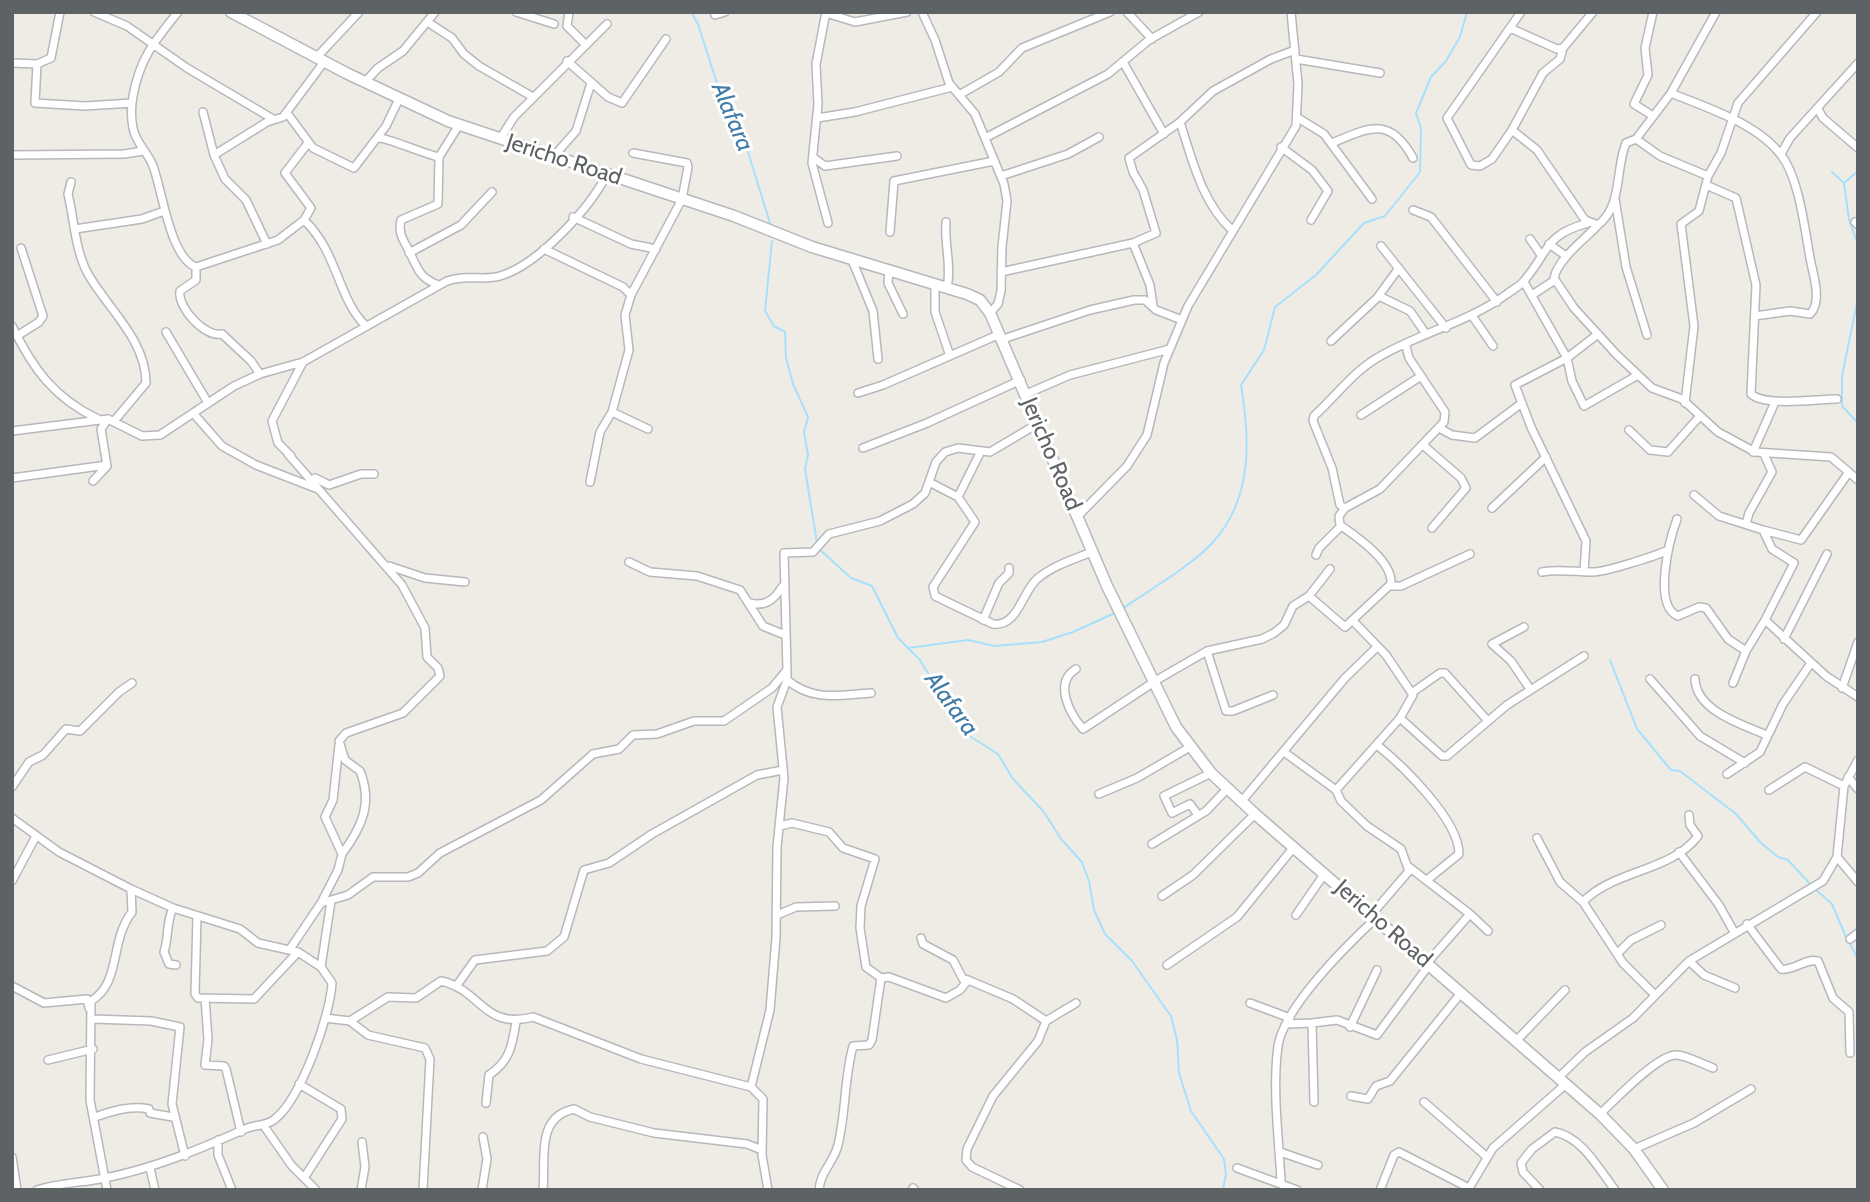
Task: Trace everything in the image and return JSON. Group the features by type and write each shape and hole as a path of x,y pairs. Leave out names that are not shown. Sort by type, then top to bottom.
{"street":[{"path":"12,63 37,64 48,61 54,55 61,12"},
{"path":"94,12 127,26 187,68 273,119"},
{"path":"177,12 142,60 132,103 133,130 143,152 153,165 164,211 190,265 196,267 267,244 304,220 311,208 285,173 308,143"},
{"name":"Jericho Road","path":"230,12 399,99 459,125 852,260 975,297 990,313 1002,337 1092,552 1189,747 1241,802 1600,1114 1634,1149 1663,1190"},
{"path":"214,155 287,113 320,60 359,12"},
{"path":"365,82 383,64 403,51 429,23 435,12"},
{"path":"516,12 554,24"},
{"path":"569,12 567,26 586,45"},
{"path":"714,12 715,15 725,12"},
{"path":"828,223 820,183 813,171 817,118 816,64 826,13 855,22 907,12"},
{"path":"959,95 999,72 1022,48 1110,12"},
{"path":"1127,12 1152,39"},
{"path":"985,138 1095,81 1152,39 1199,12"},
{"path":"1077,517 1127,466 1147,435 1170,349 1182,320 1232,230 1278,158 1281,148 1291,137 1298,118 1291,12"},
{"path":"1521,12 1447,121 1467,162 1475,166 1492,159 1512,130 1543,73 1560,59 1563,48 1593,12"},
{"path":"1653,12 1644,48 1648,75 1634,104 1653,116"},
{"path":"1532,295 1555,280 1559,263 1606,219 1615,198 1626,143 1636,139 1671,93 1716,12"},
{"path":"1685,402 1694,326 1681,225 1699,211 1707,176 1721,153 1730,117 1738,103 1817,12"},
{"path":"923,13 952,87 975,114 1001,176 1007,201 1000,298 990,313"},
{"path":"429,23 452,38 464,54 479,66 533,97"},
{"path":"500,139 506,126 567,61 607,24"},
{"path":"1510,28 1557,49 1563,48"},
{"path":"567,61 608,97 623,103 666,39"},
{"path":"1001,272 1133,243 1156,233 1143,190 1129,158 1180,122 1213,91 1272,59 1295,50"},
{"path":"1296,59 1380,73"},
{"path":"1123,62 1164,134"},
{"path":"1781,154 1790,138 1858,63"},
{"path":"37,64 35,103 85,106 132,103"},
{"path":"554,156 576,131 591,83"},
{"path":"817,118 855,112 952,87"},
{"path":"1671,93 1730,117 1781,154 1793,178 1816,285 1814,308 1810,314 1790,311 1755,316"},
{"path":"287,113 308,143 322,155 353,168 358,166 382,134 399,99"},
{"path":"1818,109 1823,118 1858,148"},
{"path":"203,112 214,155 225,179 246,200 267,244"},
{"path":"1298,118 1324,134 1372,199"},
{"path":"1180,122 1203,188 1219,219 1232,230"},
{"path":"439,285 424,278 415,269 402,240 399,225 401,220 438,204 439,157 459,125"},
{"path":"1332,143 1370,129 1389,130 1402,138 1413,158"},
{"path":"1512,130 1537,150 1588,223"},
{"path":"382,134 413,151 439,157"},
{"path":"1001,176 1068,154 1099,138"},
{"path":"1636,139 1660,156 1707,176"},
{"path":"1281,148 1312,170 1328,191 1311,220"},
{"path":"12,155 143,152"},
{"path":"590,482 600,432 612,412 628,350 625,315 631,295 682,200 687,163 633,152"},
{"path":"814,158 825,166 897,156"},
{"path":"890,232 894,181 994,161"},
{"path":"12,431 98,419 112,420 142,436 160,435 208,403 260,374 303,362 439,285 457,277 496,277 533,260 598,191 607,174"},
{"path":"71,182 68,194 88,275 115,308 145,364 146,383 101,429 107,465"},
{"path":"1706,185 1729,192 1739,203 1754,268 1755,316 1750,391 1754,398 1774,402 1837,399"},
{"path":"409,253 461,225 492,192"},
{"path":"1615,198 1626,267 1647,335"},
{"path":"1413,210 1431,217 1497,302"},
{"path":"75,229 142,219 164,211"},
{"path":"573,218 631,244 656,248"},
{"path":"304,220 331,255 353,312 366,326"},
{"path":"946,222 944,240 950,270 947,288"},
{"path":"1345,508 1340,505 1332,468 1313,419 1347,380 1375,359 1426,334 1473,317 1497,302 1524,282 1559,233 1588,223 1598,225"},
{"path":"1530,239 1541,255"},
{"path":"1133,243 1150,285 1153,306"},
{"path":"1549,244 1566,256"},
{"path":"1381,246 1446,328"},
{"path":"17,336 40,322 43,316 21,248"},
{"path":"544,249 623,287 631,295"},
{"path":"852,260 873,311 878,359"},
{"path":"196,267 196,280 180,292 182,304 202,330 222,334 251,361 260,374"},
{"path":"1331,341 1379,296 1399,268"},
{"path":"888,271 888,283 903,314"},
{"path":"1555,280 1574,308 1638,375 1659,392 1685,402 1724,437 1764,454 1831,457 1858,481"},
{"path":"1524,282 1567,358 1572,381 1584,406 1638,375"},
{"path":"935,285 935,312 950,356"},
{"path":"1379,296 1410,311 1426,334"},
{"path":"858,393 1002,337 1126,301 1145,300 1182,320"},
{"path":"1473,317 1493,346"},
{"path":"12,326 38,371 59,396 98,419"},
{"path":"166,332 208,403"},
{"path":"1584,572 1586,541 1522,403 1516,383 1567,358 1598,334"},
{"path":"1390,586 1391,576 1386,568 1366,545 1341,526 1339,516 1345,508 1380,489 1439,428 1445,412 1405,346"},
{"path":"1026,394 1070,375 1170,349"},
{"path":"303,362 272,421 276,439 363,542 388,566 416,610 426,632 427,657 438,668 440,676 403,713 346,733 339,741 333,800 325,817 342,854"},
{"path":"1361,415 1421,376"},
{"path":"863,448 927,423 1021,380"},
{"path":"1754,452 1774,402"},
{"path":"1439,428 1452,435 1478,437 1522,403"},
{"path":"612,412 648,429"},
{"path":"193,413 222,446 256,465 322,491"},
{"path":"1629,430 1650,450 1668,452 1699,417"},
{"path":"751,1087 770,1010 777,915 783,771 776,706 787,670 783,584 785,552 813,552 829,534 880,521 913,504 931,483 936,462 945,452 958,448 980,453 990,452 1039,423"},
{"path":"1423,446 1461,478 1466,488 1432,528"},
{"path":"958,497 980,453"},
{"path":"288,454 326,485 374,474"},
{"path":"1746,524 1749,513 1772,472 1764,454"},
{"path":"1492,508 1546,457"},
{"path":"12,478 107,465"},
{"path":"93,481 107,465"},
{"path":"1694,495 1719,516 1801,540 1849,472"},
{"path":"931,483 958,497 967,507 974,526 933,587 935,596 984,620 997,625 1006,622 1038,578 1092,552"},
{"path":"1677,519 1668,550 1665,596 1672,613 1678,616 1699,607 1706,608 1728,639 1746,651"},
{"path":"1316,555 1319,548 1341,526"},
{"path":"1733,683 1746,651 1794,564 1772,549 1763,530"},
{"path":"1542,572 1601,572 1624,563 1654,558 1668,550"},
{"path":"1309,596 1341,626 1348,627 1390,586 1401,586 1470,554"},
{"path":"1784,639 1826,554"},
{"path":"1654,558 1667,567"},
{"path":"629,562 650,572 697,576 740,590 763,626 785,635"},
{"path":"388,566 425,578 465,582"},
{"path":"984,620 999,583 1009,573 1009,568"},
{"path":"1076,669 1066,678 1064,688 1072,716 1083,729 1207,651 1262,639 1274,633 1284,625 1293,606 1309,596 1330,569"},
{"path":"749,603 760,606 768,602 783,584"},
{"path":"1765,620 1811,663 1858,697"},
{"path":"1354,622 1413,692"},
{"path":"1524,627 1492,644 1511,661 1530,689"},
{"path":"1842,688 1858,642"},
{"path":"1241,802 1345,678 1377,647"},
{"path":"1207,651 1223,708 1229,714 1273,695"},
{"path":"1400,718 1444,757 1530,689 1584,656"},
{"path":"1727,774 1760,752 1783,704 1811,663"},
{"path":"321,903 355,891 373,877 408,877 418,873 440,853 541,800 593,754 619,749 633,735 657,734 694,721 724,721 772,688 787,670"},
{"path":"1336,790 1400,718 1413,692 1440,673 1445,673 1488,721"},
{"path":"1650,679 1700,736 1745,763"},
{"path":"1695,679 1697,691 1715,710 1767,736"},
{"path":"786,680 816,696 841,697 871,693"},
{"path":"12,787 29,762 43,755 66,729 80,731 119,692 132,683"},
{"path":"197,916 195,996 254,999 294,951 321,903 342,854 356,835 367,801 360,771 345,760 339,741"},
{"path":"1377,745 1436,806 1458,841 1459,854 1427,880"},
{"path":"1100,794 1137,778 1189,747"},
{"path":"1284,752 1336,790 1341,801 1367,826 1401,849 1409,867 1488,930"},
{"path":"1380,1190 1394,1155 1399,1152 1468,1189 1487,1157 1508,1132 1633,1018 1689,961 1823,881 1837,858 1844,786 1858,760"},
{"path":"1769,790 1805,767 1844,786"},
{"path":"457,985 475,960 547,951 564,937 584,870 609,863 652,834 757,775 783,771"},
{"path":"1198,815 1190,804 1172,813 1164,796 1211,773"},
{"path":"1847,777 1858,789"},
{"path":"1152,844 1198,815 1227,789"},
{"path":"1162,896 1193,875 1255,814"},
{"path":"1583,902 1601,889 1679,852 1698,836 1690,825 1689,815"},
{"path":"12,818 59,852 131,889 173,908 240,929 258,943 294,951 321,967 332,983 325,1018 299,1084 277,1118 264,1126 218,1140 185,1156 150,1168 42,1189"},
{"path":"780,826 792,823 829,832 843,848 875,859 861,906 860,928 866,967 881,978 888,977 946,998 960,990 968,980"},
{"path":"12,881 36,836"},
{"path":"1536,838 1560,882 1583,902 1616,954 1656,995"},
{"path":"1167,965 1237,917 1294,847"},
{"path":"1679,852 1719,905 1734,932"},
{"path":"1837,858 1858,882"},
{"path":"1281,1182 1278,1057 1280,1037 1331,962 1374,916 1406,875 1409,867"},
{"path":"1296,915 1325,873"},
{"path":"107,1190 90,1100 93,1049 91,1001 104,993 110,981 122,924 132,912 131,889"},
{"path":"321,967 331,901"},
{"path":"777,915 796,907 835,906"},
{"path":"173,908 167,919 164,952 169,964 176,965"},
{"path":"1250,1003 1289,1021 1312,1023 1337,1020 1350,1027 1379,1034 1428,964 1470,914"},
{"path":"1747,924 1781,969 1818,961 1833,998 1849,1012 1850,1054"},
{"path":"1616,954 1631,940 1661,925"},
{"path":"1850,939 1858,933"},
{"path":"920,938 923,944 953,960 962,979 1013,999 1046,1021"},
{"path":"1689,961 1704,975 1735,988"},
{"path":"1350,1027 1377,970"},
{"path":"819,1190 820,1181 838,1146 853,1046 869,1045 872,1040 881,978"},
{"path":"350,1021 388,997 416,998 441,981 457,985 490,1014 516,1022 533,1017 641,1059 751,1087 763,1099 762,1150 768,1190"},
{"path":"12,986 44,1003 87,999 93,1019"},
{"path":"1517,1040 1566,990"},
{"path":"1351,1096 1368,1099 1377,1086 1390,1081 1461,993"},
{"path":"205,998 208,1039 205,1065 224,1066 226,1069 241,1132"},
{"path":"1020,1190 972,1167 965,1156 993,1096 1038,1041 1046,1021 1076,1003"},
{"path":"325,1018 350,1021 368,1035 425,1048 430,1059 423,1190"},
{"path":"93,1019 151,1021 180,1027 173,1117 185,1156"},
{"path":"486,1103 489,1075 504,1065 511,1050 516,1022"},
{"path":"1312,1023 1314,1102"},
{"path":"48,1060 93,1049"},
{"path":"1600,1114 1634,1081 1669,1056 1678,1055 1713,1068"},
{"path":"299,1084 341,1109 342,1119 304,1178"},
{"path":"1634,1149 1701,1120 1751,1089"},
{"path":"1424,1102 1487,1157"},
{"path":"95,1117 116,1109 125,1111 140,1107 149,1109 150,1113 173,1117"},
{"path":"543,1190 545,1131 558,1116 574,1109 590,1117 654,1133 734,1142 762,1150"},
{"path":"264,1126 316,1190"},
{"path":"1540,1190 1523,1172 1521,1163 1532,1149 1555,1132 1565,1134 1588,1154 1615,1190"},
{"path":"482,1190 487,1158 483,1137"},
{"path":"218,1140 218,1155 232,1190"},
{"path":"361,1190 365,1167 362,1142"},
{"path":"1280,1152 1318,1165"},
{"path":"12,1157 17,1190"},
{"path":"150,1168 155,1190"},
{"path":"1237,1168 1297,1190"}],"waterway":[{"name":"Alafara","path":"691,12 698,24 721,96 742,133 770,223"},
{"path":"1122,609 1194,560 1226,525 1236,506 1245,467 1246,426 1241,385 1264,350 1275,307 1316,275 1364,223 1385,216 1420,172 1421,128 1416,113 1431,77 1446,61 1460,37 1467,12"},
{"path":"1845,182 1858,171"},
{"path":"1832,172 1844,183 1849,220 1858,244"},
{"name":"Alafara","path":"772,241 765,311 774,326 785,332 786,358 793,384 808,417 804,432 808,455 805,469 817,543"},
{"path":"1858,298 1842,376 1842,406 1858,423"},
{"name":"Alafara","path":"818,548 851,578 872,586 898,638 919,659 968,735 998,754 1013,779 1044,812 1061,839 1082,862 1089,881 1094,910 1105,934 1132,961 1171,1016 1177,1040 1179,1073 1191,1111 1224,1159 1226,1174 1223,1190"},
{"path":"908,648 968,640 994,646 1042,642 1073,632 1115,613"},
{"path":"1610,660 1637,729 1671,770 1680,771 1736,814 1761,843 1778,857 1788,860 1812,886"},
{"path":"1816,890 1832,904 1846,937"},
{"path":"1849,942 1858,959"}]}
